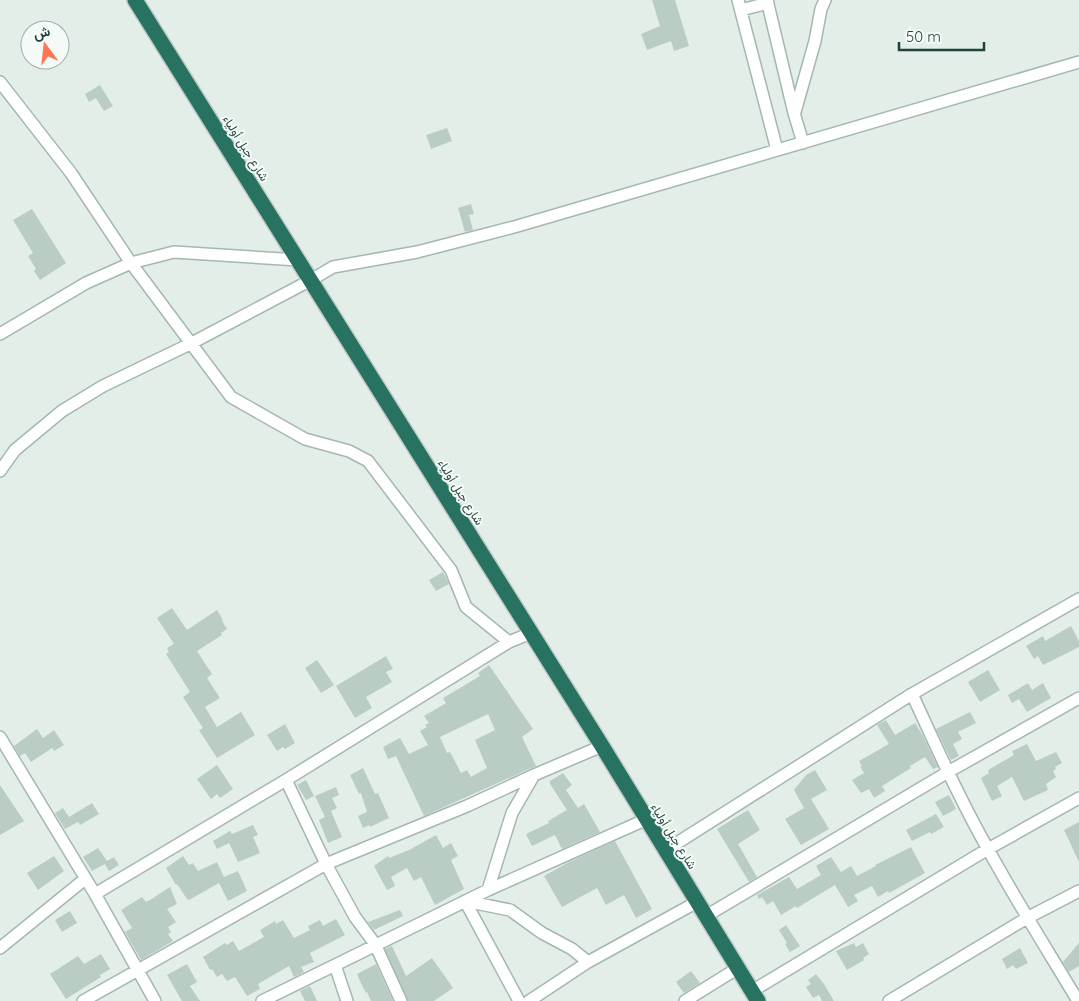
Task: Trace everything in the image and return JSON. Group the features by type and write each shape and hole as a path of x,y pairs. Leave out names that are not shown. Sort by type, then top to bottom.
{"highway":[{"name":"شارع جبل أولياء","path":"135,0 602,746 755,996"}],"street":[{"path":"794,113 825,0"},
{"path":"777,150 740,5 767,2 803,142"},
{"path":"0,471 15,450 62,410 103,386 190,344 332,267 417,252 479,236 1079,62"},
{"path":"0,82 71,173 131,262 231,397 305,439 349,451 368,461 451,570 466,607 509,642"},
{"path":"0,334 86,283 131,262 174,252 298,260"},
{"path":"666,850 912,694 1079,600"},
{"path":"95,894 286,780 509,642 531,633"},
{"path":"912,694 948,772 988,849 1075,998"},
{"path":"706,916 948,772 1079,698"},
{"path":"0,737 95,894 155,1001"},
{"path":"83,1001 326,864 467,806 534,774 602,746"},
{"path":"488,890 512,813 534,774"},
{"path":"286,780 326,864 355,917 374,944 401,1001"},
{"path":"755,996 988,849 1079,798"},
{"path":"262,1001 374,944 646,819"},
{"path":"0,948 85,880"},
{"path":"890,1001 1027,918 1079,891"},
{"path":"465,901 510,910 542,933 572,949 588,962"},
{"path":"465,901 519,1001"},
{"path":"529,1001 588,962 697,902"},
{"path":"335,964 347,1001"},
{"path":"685,1001 738,968"}],"building":[{"path":"652,0 675,0 689,46 674,51 671,41 647,50 641,34 660,26"},
{"path":"100,85 113,106 104,111 96,98 89,102 85,94"},
{"path":"447,128 452,141 431,149 426,135"},
{"path":"471,204 474,214 469,215 473,230 465,232 458,208"},
{"path":"32,209 66,263 40,280 28,256 33,253 13,220"},
{"path":"443,572 449,584 436,591 429,580"},
{"path":"172,608 187,630 217,610 227,629 221,633 222,635 197,651 212,674 207,678 220,698 205,707 217,727 241,712 255,735 217,758 199,730 203,728 183,697 190,692 166,654 169,652 167,648 174,644 157,618"},
{"path":"1071,626 1079,641 1079,647 1043,665 1038,656 1034,659 1026,646 1043,636 1045,641"},
{"path":"386,656 393,669 386,672 392,682 366,697 372,708 355,718 336,686"},
{"path":"317,660 334,685 321,693 305,668"},
{"path":"489,665 533,729 522,737 536,766 424,816 396,756 388,759 383,747 400,738 409,754 428,745 420,731 427,727 425,725 429,723 424,716 446,703 443,698 480,676 478,673","holes":["488,714 495,730 475,740 487,768 471,777 467,770 461,773 450,752 447,753 440,737"]},
{"path":"988,670 1000,690 980,702 968,682"},
{"path":"1028,683 1032,690 1043,683 1051,698 1027,712 1019,699 1012,703 1008,695"},
{"path":"970,712 976,723 958,732 962,739 953,744 959,756 951,760 936,729"},
{"path":"886,720 895,735 915,723 938,767 933,769 925,757 882,786 885,791 874,798 869,789 861,793 852,780 864,773 859,761 889,744 877,725"},
{"path":"285,724 295,743 277,751 267,735"},
{"path":"37,729 43,738 54,730 64,745 54,751 52,748 31,762 25,753 20,756 14,746"},
{"path":"1027,744 1036,761 1056,752 1062,763 1055,767 1056,769 1053,771 1056,777 1046,784 1048,790 1024,801 1012,777 997,786 1002,796 992,801 981,778 989,773 988,770 1014,755 1012,751"},
{"path":"217,765 233,789 220,798 217,794 211,799 197,779"},
{"path":"363,768 375,794 378,793 389,818 370,827 369,825 363,828 358,816 367,812 361,793 359,794 350,775"},
{"path":"815,770 827,790 811,799 829,829 801,845 785,819 804,808 794,790 806,775"},
{"path":"563,773 572,785 566,790 578,808 584,804 600,832 562,849 555,835 532,846 526,834 549,823 548,821 567,810 550,784 550,781"},
{"path":"306,780 314,796 306,800 297,785"},
{"path":"0,785 24,821 0,835"},
{"path":"336,787 339,795 332,798 337,808 331,811 342,837 328,843 319,820 325,817 315,796"},
{"path":"949,795 956,809 943,816 935,802"},
{"path":"92,803 99,814 80,825 78,822 65,829 55,813 63,808 69,817"},
{"path":"748,810 760,830 738,844 757,877 749,882 717,829"},
{"path":"936,814 944,827 912,841 906,830"},
{"path":"1079,822 1079,862 1064,830"},
{"path":"253,825 258,835 253,837 260,853 238,862 229,843 217,849 213,841 230,831 232,834"},
{"path":"436,835 443,848 451,843 458,856 451,860 464,889 435,905 421,877 414,881 407,868 391,877 395,886 387,890 374,866 388,856 389,858 409,850"},
{"path":"615,841 652,909 636,918 624,895 606,905 597,888 562,907 544,876 569,862"},
{"path":"911,847 925,873 878,897 872,886 854,895 858,901 848,907 835,885 797,908 796,906 781,915 773,901 767,905 762,897 759,899 757,895 789,877 797,889 821,875 816,866 831,857 841,872 851,866 857,876"},
{"path":"98,848 107,861 114,857 119,865 109,871 105,864 92,871 83,857"},
{"path":"54,856 64,871 38,890 27,873"},
{"path":"183,856 189,865 193,863 198,871 217,862 224,877 238,871 247,891 228,901 219,883 189,900 187,899 166,868"},
{"path":"170,887 177,904 167,909 176,922 168,927 171,932 168,934 173,941 141,960 125,932 132,928 121,910 142,897 146,902"},
{"path":"400,910 403,916 374,930 368,922"},
{"path":"70,911 77,923 62,932 55,920"},
{"path":"336,919 345,935 310,953 314,962 301,967 304,972 294,977 289,966 258,984 260,989 247,996 235,977 227,981 222,974 217,977 212,969 210,970 203,957 225,943 227,945 233,941 239,951 264,937 260,930 275,921 276,924 283,920 294,938 310,930 308,926 320,920 323,926"},
{"path":"786,925 800,946 790,952 779,930"},
{"path":"854,943 856,947 863,943 869,954 863,958 864,960 847,970 836,951"},
{"path":"1079,943 1079,966 1069,972 1063,962"},
{"path":"392,946 406,976 432,958 453,988 434,1001 408,1001 385,949"},
{"path":"1020,948 1028,963 1016,969 1013,965 1007,969 1002,959"},
{"path":"101,954 110,969 100,975 101,977 66,999 50,974 78,956 84,964"},
{"path":"187,964 197,982 190,986 200,1001 182,1001 167,975"},
{"path":"376,964 393,1001 371,1001 360,981 357,974"},
{"path":"691,971 700,983 684,993 676,982"},
{"path":"816,974 834,1001 822,1001 819,995 813,998 806,987 811,984 808,980"},
{"path":"310,986 317,1001 305,1001 300,991"}]}
